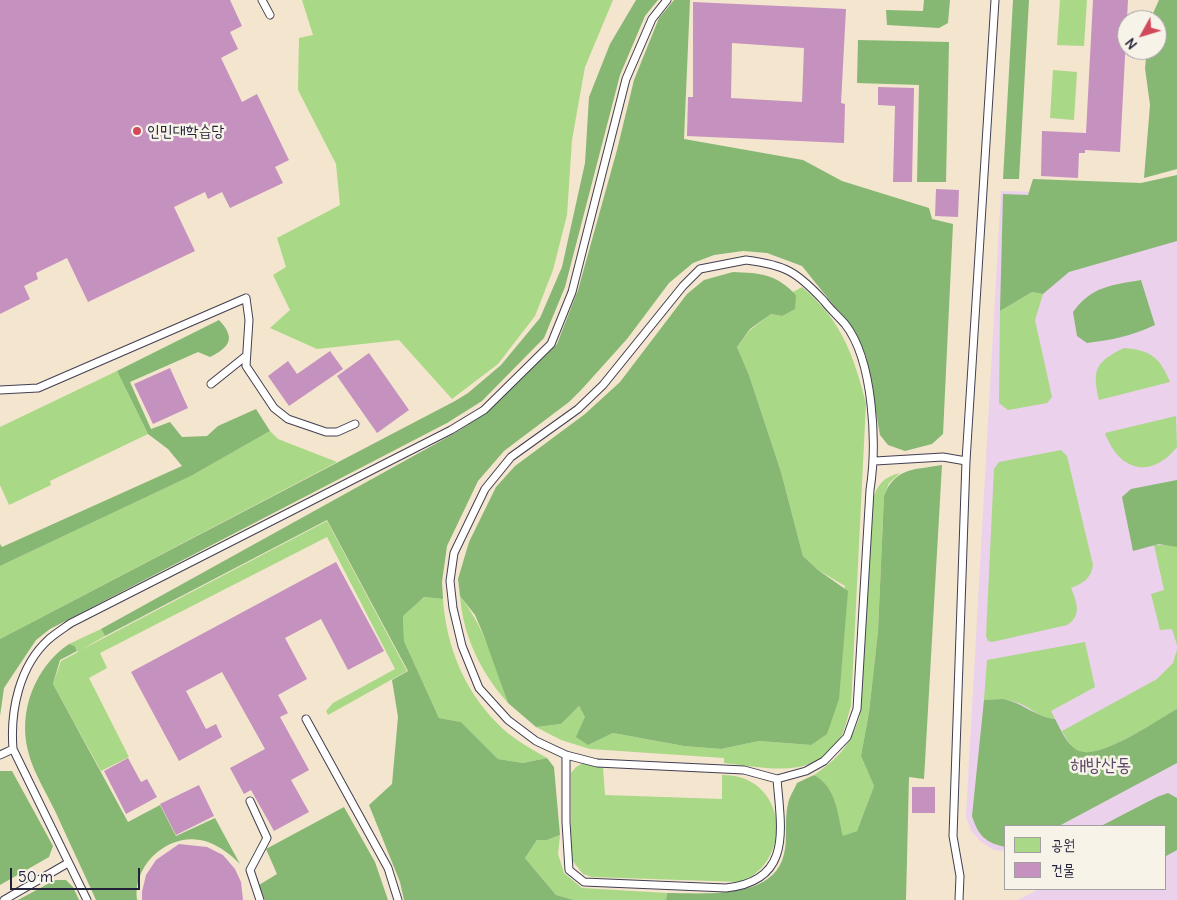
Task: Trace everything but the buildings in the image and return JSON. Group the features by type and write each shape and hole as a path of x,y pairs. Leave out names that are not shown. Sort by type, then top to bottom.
{"lane":[{"path":"262,0 270,15"},
{"path":"87,900 13,750 11,726 15,703 26,672 49,639 71,623 459,425 484,410 550,344 572,292 626,79 652,19 667,0"},
{"path":"959,900 960,876 953,836 966,461 995,0"},
{"path":"746,260 772,263 802,278 846,325 862,357 871,405 875,461 870,490 856,709 847,737 824,761 806,771 777,779 744,770 597,763 566,755 536,741 508,720 478,688 462,646 453,608 450,582 454,553 485,489 511,457 584,403 603,385 683,286 700,269 746,260"},
{"path":"0,390 38,388 246,298 249,320 246,366 274,408 288,419 326,432 337,432 355,424"},
{"path":"211,384 246,356"},
{"path":"875,461 943,457 966,461"},
{"path":"306,719 388,868 398,900"},
{"path":"0,755 13,750"},
{"path":"566,755 566,822 569,870 584,882 726,888 742,887 757,880 772,865 779,854 781,830 777,779"},
{"path":"250,801 267,838 250,870 260,900"},
{"path":"4,900 68,863"}],"shaded area":[{"path":"1177,185 1177,900 1018,900 1037,890 1167,890 1167,825 1004,825 1004,851 994,850 981,842 971,831 966,816 1001,191 1110,194"}],"green space":[{"path":"302,0 613,0 585,67 572,140 567,215 553,270 535,316 498,364 452,399 399,340 317,349 270,328 290,310 273,275 286,267 277,238 340,205 336,164 298,90 299,38 313,35"},
{"path":"636,0 658,0 645,16 620,75 565,287 544,338 482,401 447,423 50,629 36,640 4,688 0,716 0,639 455,401 468,393 501,365 540,318 562,267 585,163 589,97 610,44"},
{"path":"674,0 690,0 684,139 803,160 842,181 929,208 932,219 953,224 943,434 932,444 905,451 888,445 880,435 866,356 856,333 802,266 767,253 743,251 714,255 693,263 669,283 627,339 582,389 569,402 504,451 478,481 447,546 442,582 443,599 424,597 403,616 404,641 439,718 461,722 498,759 523,763 547,758 554,767 560,835 547,840 537,840 525,858 556,895 574,900 404,900 400,882 369,805 392,784 398,717 392,680 408,671 327,520 105,636 101,629 455,433 485,414 557,344 578,290 617,150 634,80 659,18"},
{"path":"924,0 950,0 948,23 939,28 887,25 886,10 923,11"},
{"path":"1013,0 1029,0 1019,179 1003,179"},
{"path":"1060,0 1087,0 1084,46 1057,45"},
{"path":"1159,0 1177,0 1177,169 1144,178 1150,105 1145,68 1146,60 1167,60 1167,10 1154,10"},
{"path":"858,40 949,42 946,182 917,182 919,85 857,83"},
{"path":"1053,70 1077,72 1074,120 1050,118"},
{"path":"1177,175 1177,241 1069,272 1043,294 1032,292 1000,311 1003,194 1028,195 1033,179 1141,183"},
{"path":"733,272 768,276 782,283 796,295 795,309 782,316 771,314 750,329 737,347 749,375 781,472 803,556 818,570 848,591 839,699 827,734 811,745 759,741 721,749 684,746 613,733 588,745 576,737 585,717 579,706 561,724 536,727 508,703 475,615 460,596 458,579 469,542 496,487 515,466 585,414 620,382 687,294 704,280"},
{"path":"1141,280 1155,325 1130,335 1096,342 1087,343 1077,336 1073,312 1080,303 1103,288"},
{"path":"802,287 827,313 844,339 851,354 866,403 851,706 842,735 832,750 819,759 805,765 790,768 774,768 724,763 724,758 590,749 561,740 536,727 561,724 579,706 585,717 588,745 613,733 684,746 721,749 759,741 811,745 845,586 818,570 803,556 781,472 749,375 737,347 750,330 771,314 782,316 796,295 793,292"},
{"path":"1032,292 1043,294 1035,320 1052,397 1047,403 1008,410 999,403 1000,311"},
{"path":"219,320 228,332 229,337 226,346 222,350 210,357 198,352 130,382 151,429 170,422 182,437 207,436 218,426 256,409 270,431 191,476 0,566 0,544 2,547 182,466 168,449 148,434 117,371"},
{"path":"1124,348 1141,351 1153,356 1162,366 1170,382 1099,400 1096,381 1098,368 1107,358"},
{"path":"117,371 148,434 50,481 51,485 9,505 0,485 0,427"},
{"path":"1176,416 1177,447 1157,464 1146,467 1136,467 1118,456 1105,433"},
{"path":"270,431 278,439 337,462 0,639 0,566 191,476"},
{"path":"1061,450 1067,456 1093,565 1086,580 1071,588 1077,608 1075,617 1067,625 992,642 988,641 986,636 994,469 999,462"},
{"path":"942,465 924,779 909,777 906,900 666,900 667,893 736,891 753,887 767,880 778,869 784,854 786,816 790,796 797,783 814,775 827,786 832,794 843,836 857,831 874,786 861,756 869,712 878,631 884,496 894,480 900,475 915,469"},
{"path":"900,473 889,483 884,496 878,631 869,712 861,756 874,786 857,831 843,837 832,794 821,780 814,775 843,750 860,716 873,500 876,490 882,482 890,476"},
{"path":"1177,480 1177,547 1159,544 1133,551 1122,497 1131,489"},
{"path":"327,521 407,671 328,715 326,711 333,703 395,669 327,537 100,653 107,668 89,678 129,757 101,771 53,684 61,661 78,652 75,646 69,644 101,629 105,636 79,651"},
{"path":"1154,545 1173,545 1177,547 1177,645 1172,629 1160,630 1151,594 1164,590"},
{"path":"460,596 483,633 508,703 482,667 469,640"},
{"path":"424,597 443,599 448,633 459,666 466,681 485,710 508,733 547,758 523,763 498,759 461,722 439,718 404,641 403,615"},
{"path":"1085,642 1095,687 1051,711 1055,719 1042,716 1016,702 984,700 987,660"},
{"path":"69,644 75,646 77,651 60,660 53,684 128,822 160,805 176,836 215,818 240,864 225,851 208,842 194,839 181,840 157,852 148,862 137,886 137,900 96,900 33,767 25,736 28,706 38,677 57,654"},
{"path":"1177,650 1177,709 1112,746 1098,751 1085,752 1076,750 1072,746 1062,731 1157,679 1173,663"},
{"path":"1002,699 1016,703 1048,718 1055,719 1073,748 1087,752 1113,745 1177,709 1177,763 1061,825 1004,825 1004,846 999,845 983,837 972,816 984,700"},
{"path":"583,763 603,768 605,795 722,799 722,775 743,778 759,788 770,802 776,819 776,837 771,855 759,870 742,882 592,877 583,874 571,859 571,773"},
{"path":"0,771 12,771 53,846 49,857 0,885"},
{"path":"1168,793 1177,798 1177,850 1167,855 1167,825 1103,825"},
{"path":"344,807 375,862 388,900 265,900 259,885 277,874 266,849"},
{"path":"560,835 558,854 564,873 582,888 667,893 666,900 574,900 556,895 525,858 537,840 547,840"},
{"path":"55,880 66,880 73,887 79,900 18,900"}],"place":[{"name":"인민대학습당","path":"137,131"}],"district":[{"name":"해방산동","path":"1101,766"}]}
